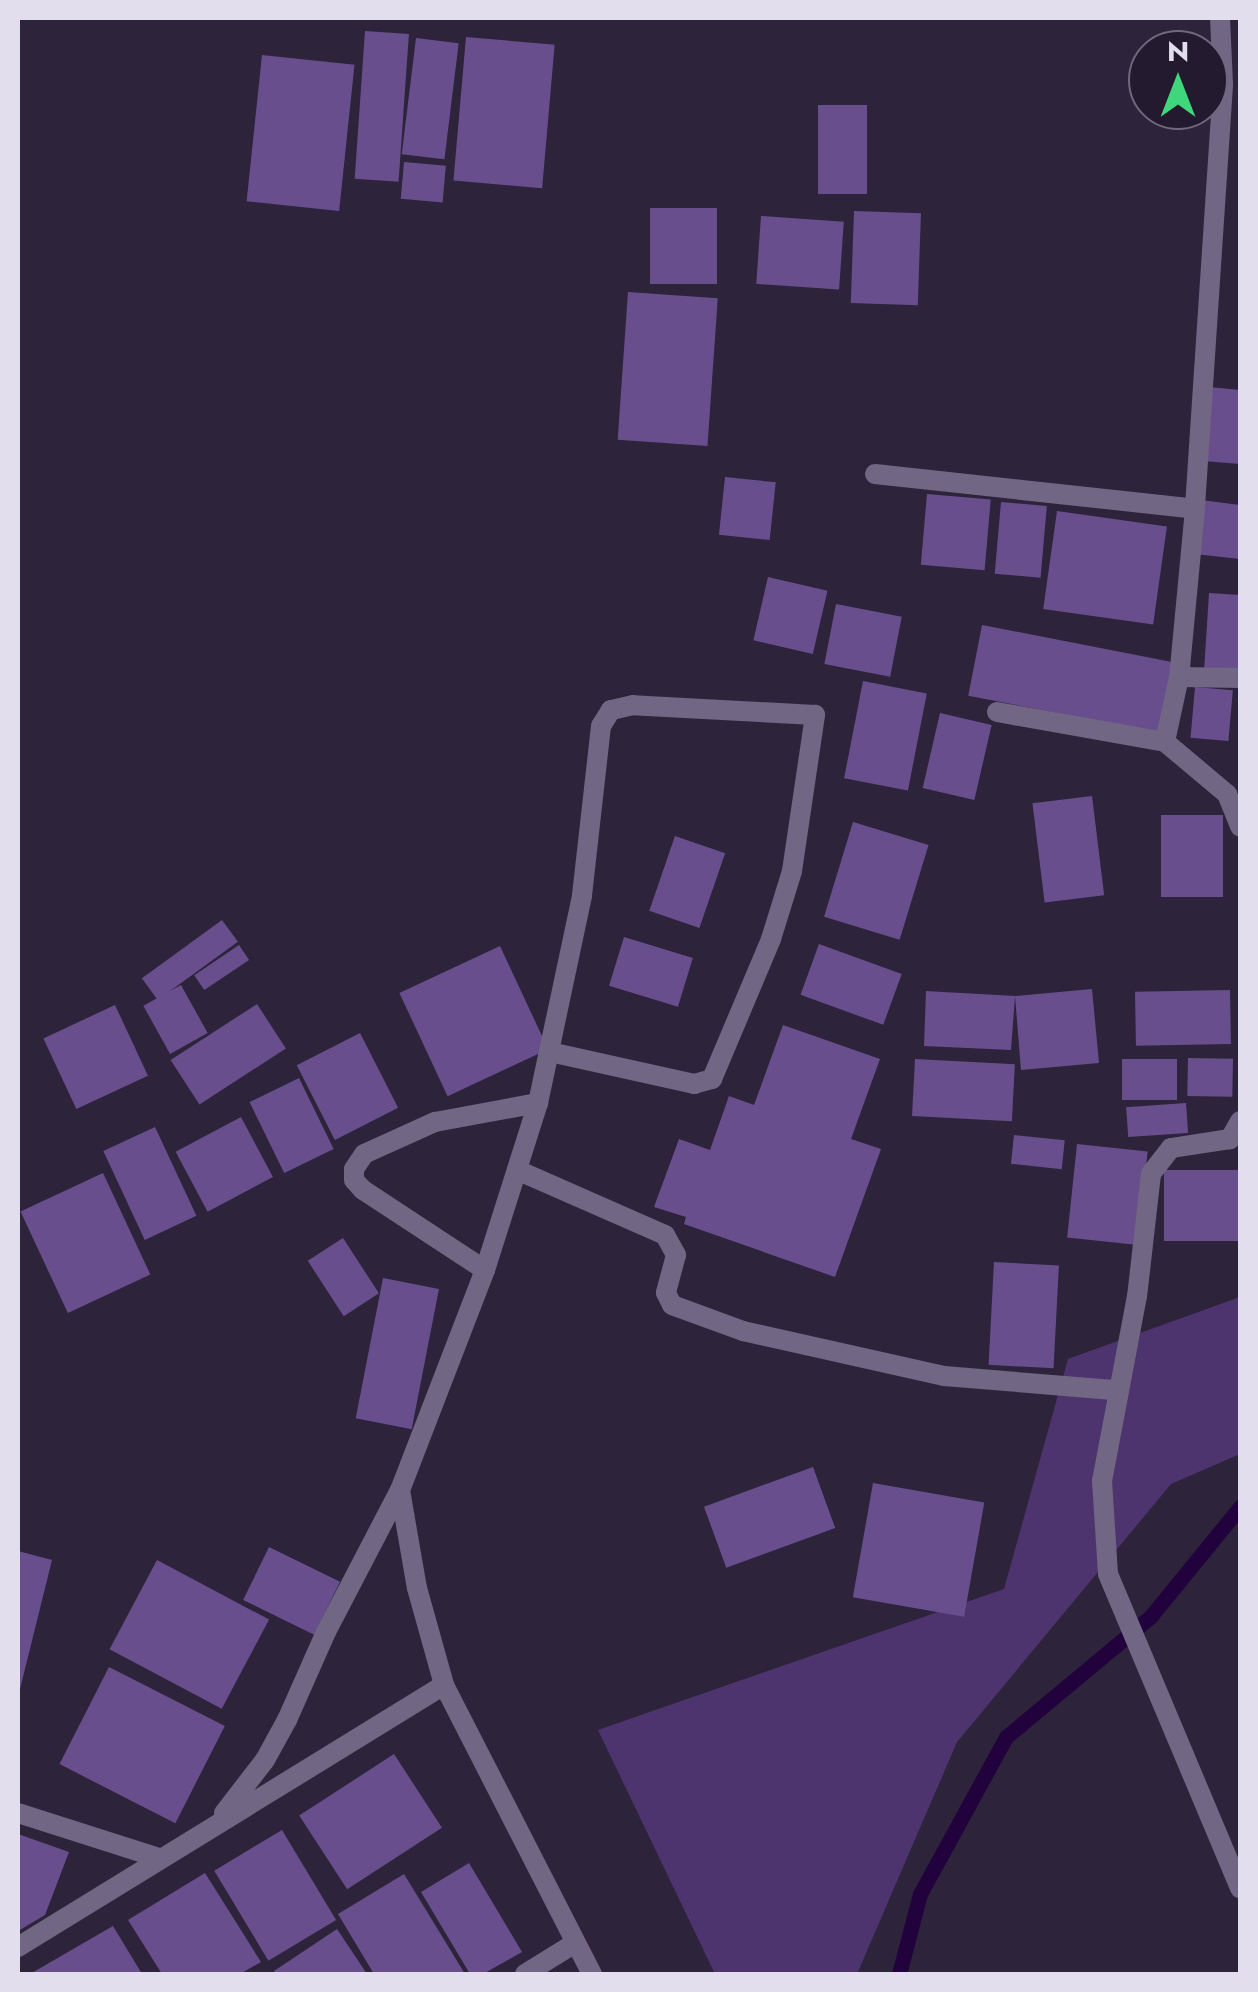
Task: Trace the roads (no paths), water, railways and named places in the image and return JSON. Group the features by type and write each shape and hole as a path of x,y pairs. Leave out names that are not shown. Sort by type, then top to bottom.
{"street":[{"path":"1165,742 1180,677 1232,85 1220,18"},
{"path":"875,474 1195,509"},
{"path":"1180,677 1240,678"},
{"path":"217,1823 265,1760 400,1490 486,1270 550,1052 582,896 602,726 611,710 632,705 815,714 792,871 770,939 712,1079 694,1084 550,1052"},
{"path":"997,712 1165,742 1228,794 1240,828"},
{"path":"486,1270 364,1190 354,1180 354,1169 364,1154 435,1122 538,1103"},
{"path":"1240,1121 1230,1139 1171,1148 1151,1174 1138,1296 1116,1390 1102,1481 1102,1534 1108,1574 1240,1888"},
{"path":"517,1170 666,1235 676,1255 666,1293 672,1305 743,1331 944,1376 1116,1390"},
{"path":"400,1490 417,1588 444,1685 592,1974"},
{"path":"18,1947 444,1685"},
{"path":"18,1813 159,1858"},
{"path":"525,1974 574,1943"}],"waterway":[{"path":"899,1974 920,1894 1006,1737 1151,1616 1240,1507"}]}
